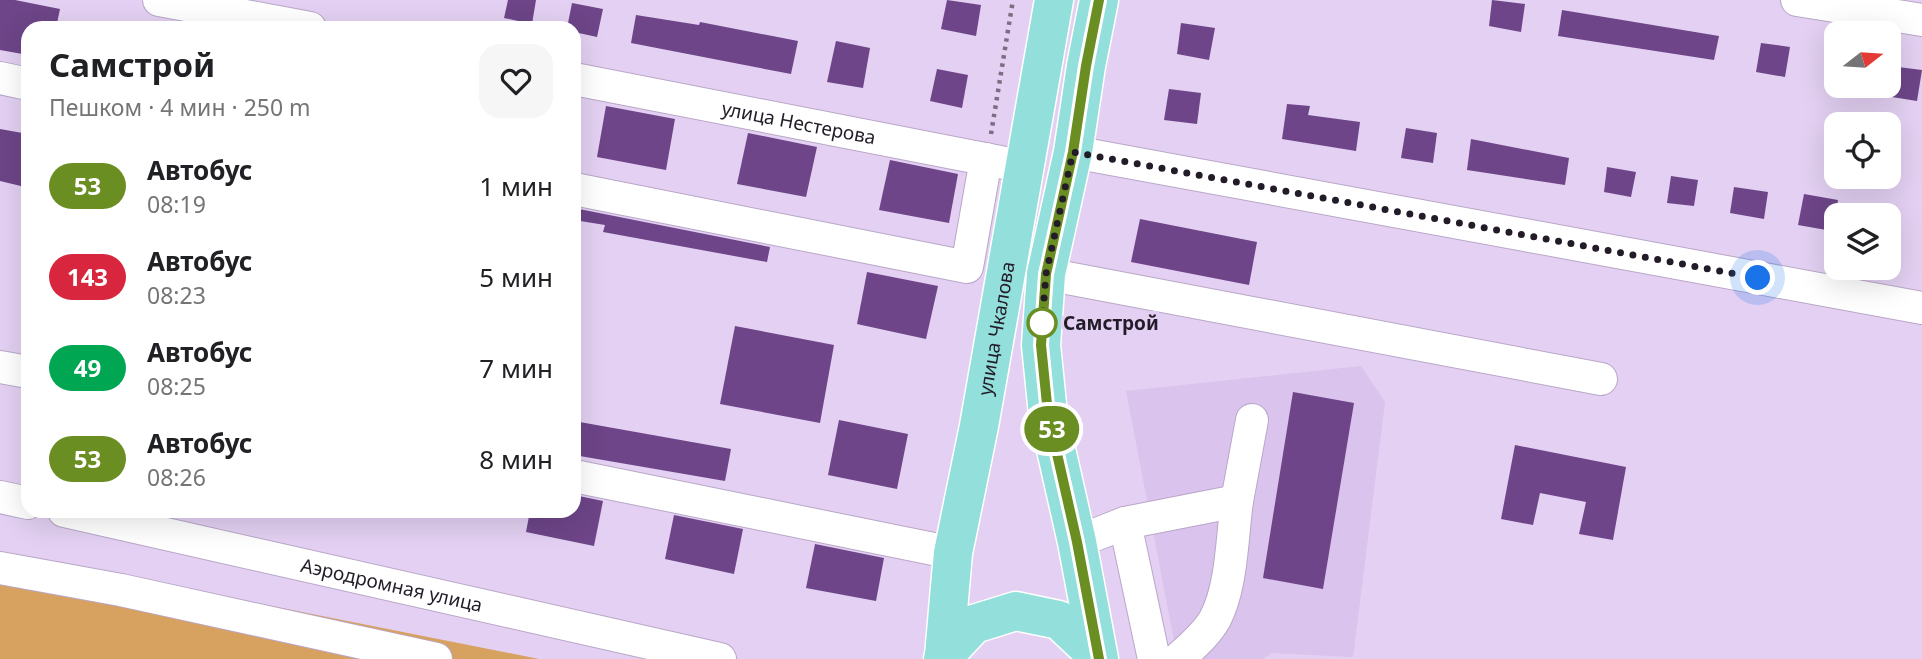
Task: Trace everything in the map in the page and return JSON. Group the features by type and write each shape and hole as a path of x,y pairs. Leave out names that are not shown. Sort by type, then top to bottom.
{"main road":[{"name":"улица Чкалова","path":"944,657 953,553 979,426 1054,0"},
{"name":"улица Чкалова","path":"1096,659 1077,542 1048,414 1041,345 1046,274 1073,152 1099,0"},
{"path":"944,657 974,624 1016,611 1059,620 1091,650 1096,659"}],"street":[{"path":"159,0 272,21"},
{"path":"1797,0 1922,20"},
{"path":"0,79 21,83"},
{"name":"улица Нестерова","path":"581,85 1024,166"},
{"path":"1073,152 1922,308"},
{"path":"967,267 986,159"},
{"path":"581,190 1006,274"},
{"path":"1046,274 1601,379"},
{"path":"0,367 21,371"},
{"path":"1178,659 1202,636 1223,601 1237,500 1252,420"},
{"path":"581,477 953,553"},
{"path":"0,497 21,502"},
{"path":"1077,542 1125,523 1237,500"},
{"name":"Аэродромная улица","path":"95,518 720,659"},
{"path":"1125,523 1154,659"},
{"path":"0,568 121,590 436,659"}],"path":[{"path":"986,159 1013,0"}],"shaded area":[{"path":"1361,366 1385,402 1353,657 1271,653 1263,659 1196,659 1176,651 1126,391"},
{"path":"0,552 539,659 0,659"}],"building":[{"path":"0,0 15,0 60,9 57,21 21,21 21,54 0,50"},
{"path":"508,0 536,0 532,21 504,18"},
{"path":"947,0 981,5 976,36 941,29"},
{"path":"1492,0 1525,4 1521,32 1489,26"},
{"path":"572,3 603,9 597,37 581,34 581,21 568,21"},
{"path":"1562,10 1719,36 1714,60 1558,36"},
{"path":"636,15 699,25 700,22 798,41 791,74 631,43"},
{"path":"1181,23 1215,28 1209,60 1177,54"},
{"path":"836,41 870,48 863,88 827,82"},
{"path":"1761,43 1790,47 1785,77 1756,72"},
{"path":"1901,67 1922,70 1917,101 1898,98 1901,98"},
{"path":"937,69 968,75 962,108 930,101"},
{"path":"1169,89 1201,93 1197,124 1164,120"},
{"path":"1287,104 1310,106 1308,115 1360,122 1356,151 1282,139"},
{"path":"606,106 675,119 666,170 597,157"},
{"path":"1406,128 1437,133 1433,163 1401,158"},
{"path":"0,129 21,133 21,186 0,181"},
{"path":"748,133 817,147 806,197 737,184"},
{"path":"1471,139 1569,158 1565,185 1467,170"},
{"path":"890,160 958,174 949,223 879,210"},
{"path":"1607,167 1636,172 1631,197 1604,192"},
{"path":"1671,176 1698,180 1694,206 1667,203"},
{"path":"1734,187 1768,192 1764,219 1730,213"},
{"path":"1804,194 1838,200 1837,203 1824,203 1824,230 1798,225"},
{"path":"581,209 770,247 767,262 603,232 605,225 581,221"},
{"path":"1140,219 1257,242 1249,285 1131,262"},
{"path":"867,272 938,286 926,339 857,324"},
{"path":"735,326 834,345 820,423 720,404"},
{"path":"1293,392 1354,403 1323,589 1263,578"},
{"path":"839,420 908,434 897,489 828,475"},
{"path":"581,422 731,449 725,481 581,456"},
{"path":"1515,445 1626,467 1613,540 1579,534 1586,502 1540,493 1533,525 1501,519"},
{"path":"581,496 603,501 594,546 526,532 529,518 581,518"},
{"path":"674,515 743,529 734,574 665,559"},
{"path":"815,544 884,558 876,601 806,588"}],"bus line":[{"name":"53","path":"1099,0 1075,126 1073,152 1046,274 1041,345 1048,414 1077,542 1099,659"}],"place":[{"name":"Самстрой","path":"1042,323"}],"route":[{"path":"1042,323 1046,274 1073,152 1758,278"}]}
